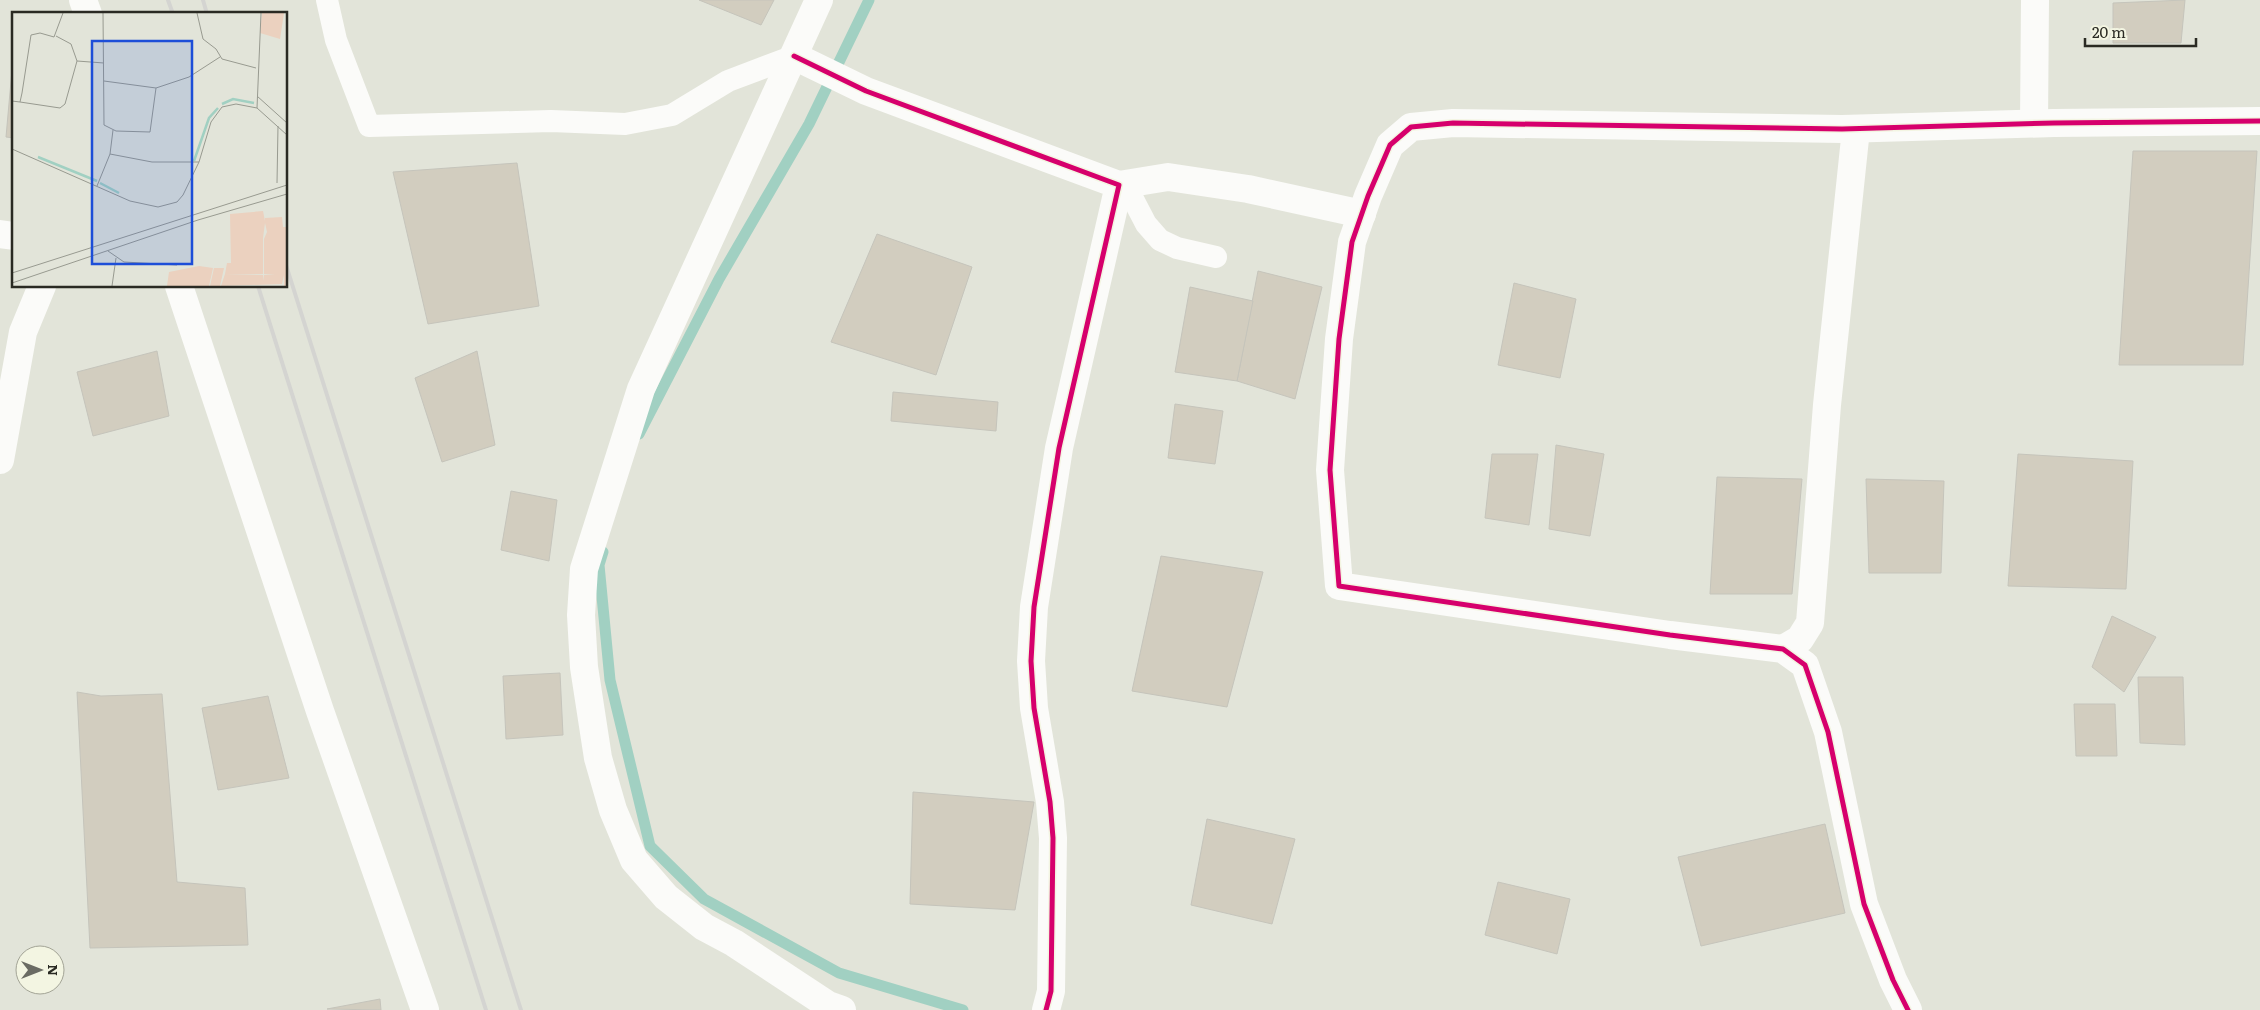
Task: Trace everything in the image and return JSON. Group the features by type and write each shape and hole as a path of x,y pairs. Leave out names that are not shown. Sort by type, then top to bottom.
{"street":[{"path":"83,0 87,12"},
{"path":"819,0 805,61 641,389 584,568 581,615 583,650 598,758 613,810 634,860 666,897 704,927 734,943 828,1005 842,1010"},
{"path":"2034,123 2035,0"},
{"path":"805,61 866,91 1118,185 1168,177 1248,189 1362,214"},
{"path":"1908,1010 1893,980 1864,904 1828,732 1808,674 1805,666 1783,649 1670,635 1340,586 1330,470 1341,330 1352,242 1362,214 1390,145 1412,127 1453,123 1856,129 2034,123 2260,121"},
{"path":"1783,649 1800,639 1810,622 1827,405 1856,129"},
{"path":"1049,1000 1053,838 1050,802 1034,708 1031,661 1034,607 1060,448 1118,185"},
{"path":"0,460 23,332 41,288"},
{"path":"180,288 320,711 426,1010"}],"lane":[{"path":"327,0 336,40 368,126 551,121 625,124 672,114 728,81 805,61"},
{"path":"1118,185 1133,199 1146,224 1160,240 1177,248 1216,257"}],"building":[{"path":"699,0 774,0 761,25"},
{"path":"2185,0 2181,43 2113,43 2113,3"},
{"path":"12,70 12,138 6,137"},
{"path":"2133,151 2257,151 2243,365 2119,365"},
{"path":"517,163 539,306 428,324 393,172"},
{"path":"877,234 972,267 936,375 831,342"},
{"path":"1258,271 1322,287 1295,399 1237,381"},
{"path":"1514,283 1576,299 1560,378 1498,365"},
{"path":"1190,287 1253,301 1237,381 1175,372"},
{"path":"157,351 169,416 93,436 77,372"},
{"path":"477,351 495,445 442,462 415,378"},
{"path":"893,392 998,402 996,431 891,421"},
{"path":"1175,404 1223,411 1215,464 1168,458"},
{"path":"1556,445 1604,454 1590,536 1549,529"},
{"path":"1492,454 1538,454 1529,525 1485,518"},
{"path":"2018,454 2133,461 2126,589 2008,586"},
{"path":"1717,477 1802,479 1792,594 1710,594"},
{"path":"1866,479 1944,481 1941,573 1869,573"},
{"path":"511,491 557,500 549,561 501,550"},
{"path":"1161,556 1263,572 1227,707 1132,691"},
{"path":"2112,616 2156,637 2124,692 2092,667"},
{"path":"560,673 563,735 506,739 503,676"},
{"path":"2138,677 2183,677 2185,745 2140,743"},
{"path":"77,692 101,696 162,694 177,882 245,888 248,945 90,948"},
{"path":"268,696 289,778 218,790 202,708"},
{"path":"2074,704 2115,704 2117,756 2076,756"},
{"path":"913,792 1034,802 1015,910 910,904"},
{"path":"1207,819 1295,839 1272,924 1191,905"},
{"path":"1825,824 1845,913 1701,946 1678,857"},
{"path":"1498,882 1570,899 1557,954 1485,935"},
{"path":"380,999 381,1010 327,1009"}],"waterway":[{"path":"639,434 719,279 809,124 869,0"},
{"path":"603,552 599,565 610,680 650,846 704,899 839,973 963,1010"}],"railway":[{"path":"168,0 172,12"},
{"path":"203,0 206,12"},
{"path":"288,271 521,1010"},
{"path":"259,288 486,1010"}],"cycle path":[{"path":"794,56 866,91 1119,185 1059,448 1034,607 1031,661 1034,708 1050,802 1053,838 1051,991 1046,1010"},
{"path":"1908,1010 1893,980 1864,904 1828,732 1805,665 1783,649 1670,635 1339,586 1330,470 1339,339 1352,242 1368,196 1390,145 1411,127 1453,123 1842,129 2054,123 2260,121"}]}
